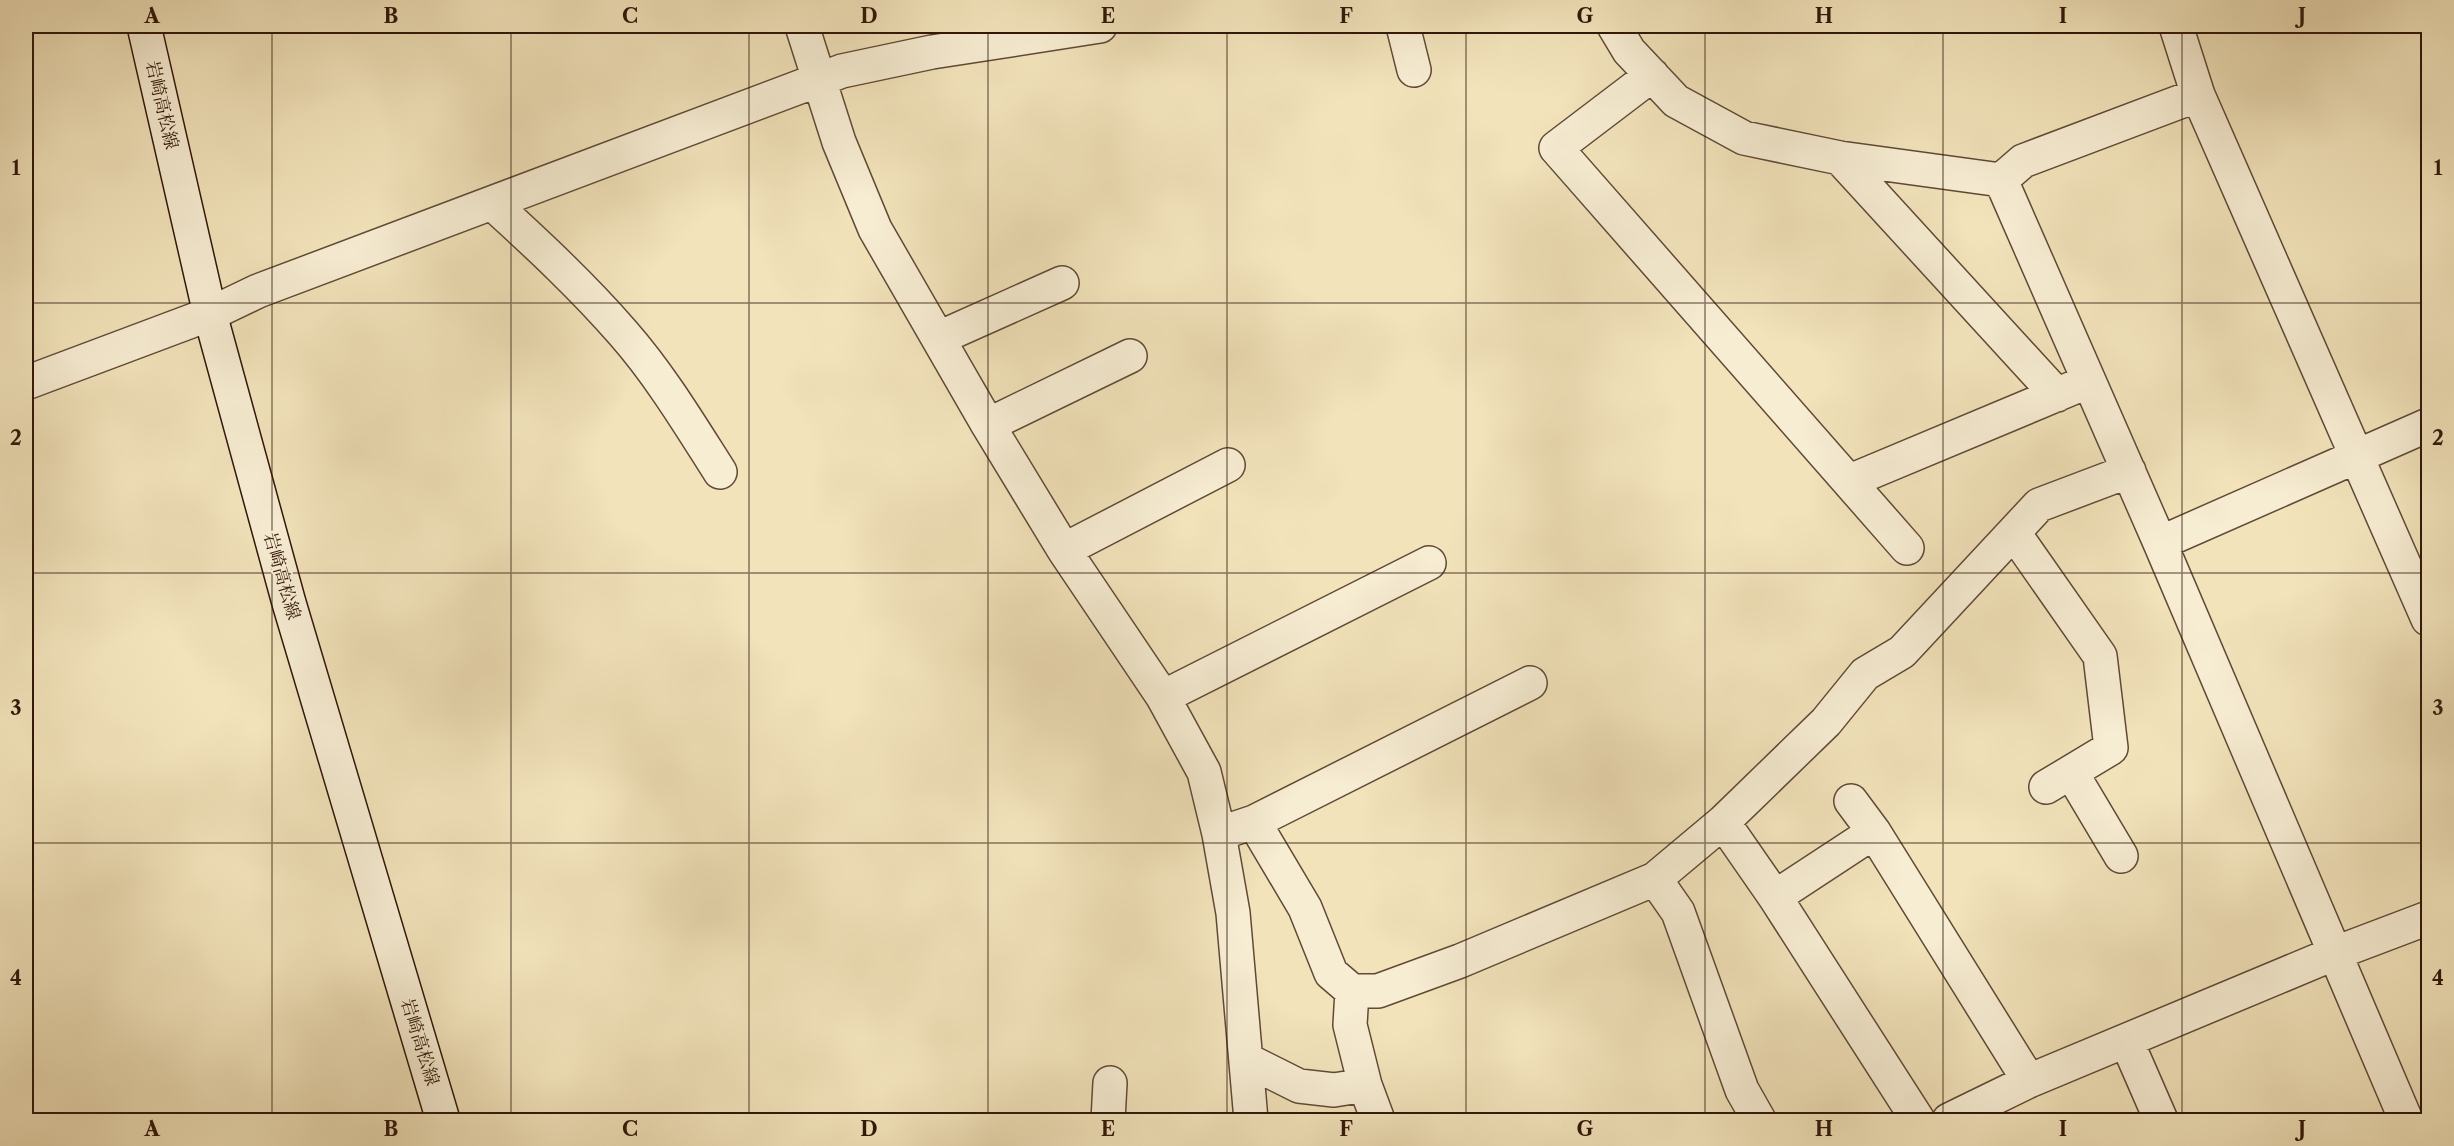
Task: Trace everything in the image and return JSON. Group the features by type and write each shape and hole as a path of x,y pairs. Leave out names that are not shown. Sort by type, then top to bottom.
{"street":[{"name":"岩崎高松線","path":"144,26 210,314 289,603 443,1120"},
{"path":"802,26 839,142 875,229 988,425 1064,550 1163,697 1204,772 1220,834 1233,913 1251,1120"},
{"path":"26,382 210,314 258,291 842,71 932,52 1100,26"},
{"path":"1403,26 1414,70"},
{"path":"1614,26 1629,51 1676,101 1744,138 1840,158 2001,180 2023,161 2198,95"},
{"path":"2176,26 2198,95 2360,458 2428,620"},
{"path":"1652,75 1556,148 1907,548"},
{"path":"1840,158 2057,395"},
{"path":"2001,180 2129,471 2333,954 2406,1120"},
{"path":"493,204 535,242 624,334 678,408 720,472"},
{"path":"939,339 1062,283"},
{"path":"988,425 1130,356"},
{"path":"1850,481 2089,381"},
{"path":"2160,543 2360,458 2428,425"},
{"path":"1064,550 1228,465"},
{"path":"1254,822 1305,908 1331,973 1352,992 1378,991 1460,961 1655,879 1723,822 1826,722 1865,674 1902,652 2039,505 2129,471"},
{"path":"2014,533 2100,656 2111,747 2059,779 2121,856"},
{"path":"1163,697 1429,563"},
{"path":"1220,834 1254,822 1530,683"},
{"path":"1851,801 1874,832 2029,1082"},
{"path":"1723,822 1775,897 1918,1120"},
{"path":"1775,897 1874,832"},
{"path":"1655,879 1678,912 1742,1090 1759,1120"},
{"path":"1948,1120 2029,1082 2333,954 2428,918"},
{"path":"1352,992 1350,1025 1365,1085 1378,1120"},
{"path":"2127,1042 2161,1120"},
{"path":"1247,1060 1299,1086 1334,1090 1365,1085"},
{"path":"1108,1120 1110,1083"}]}
